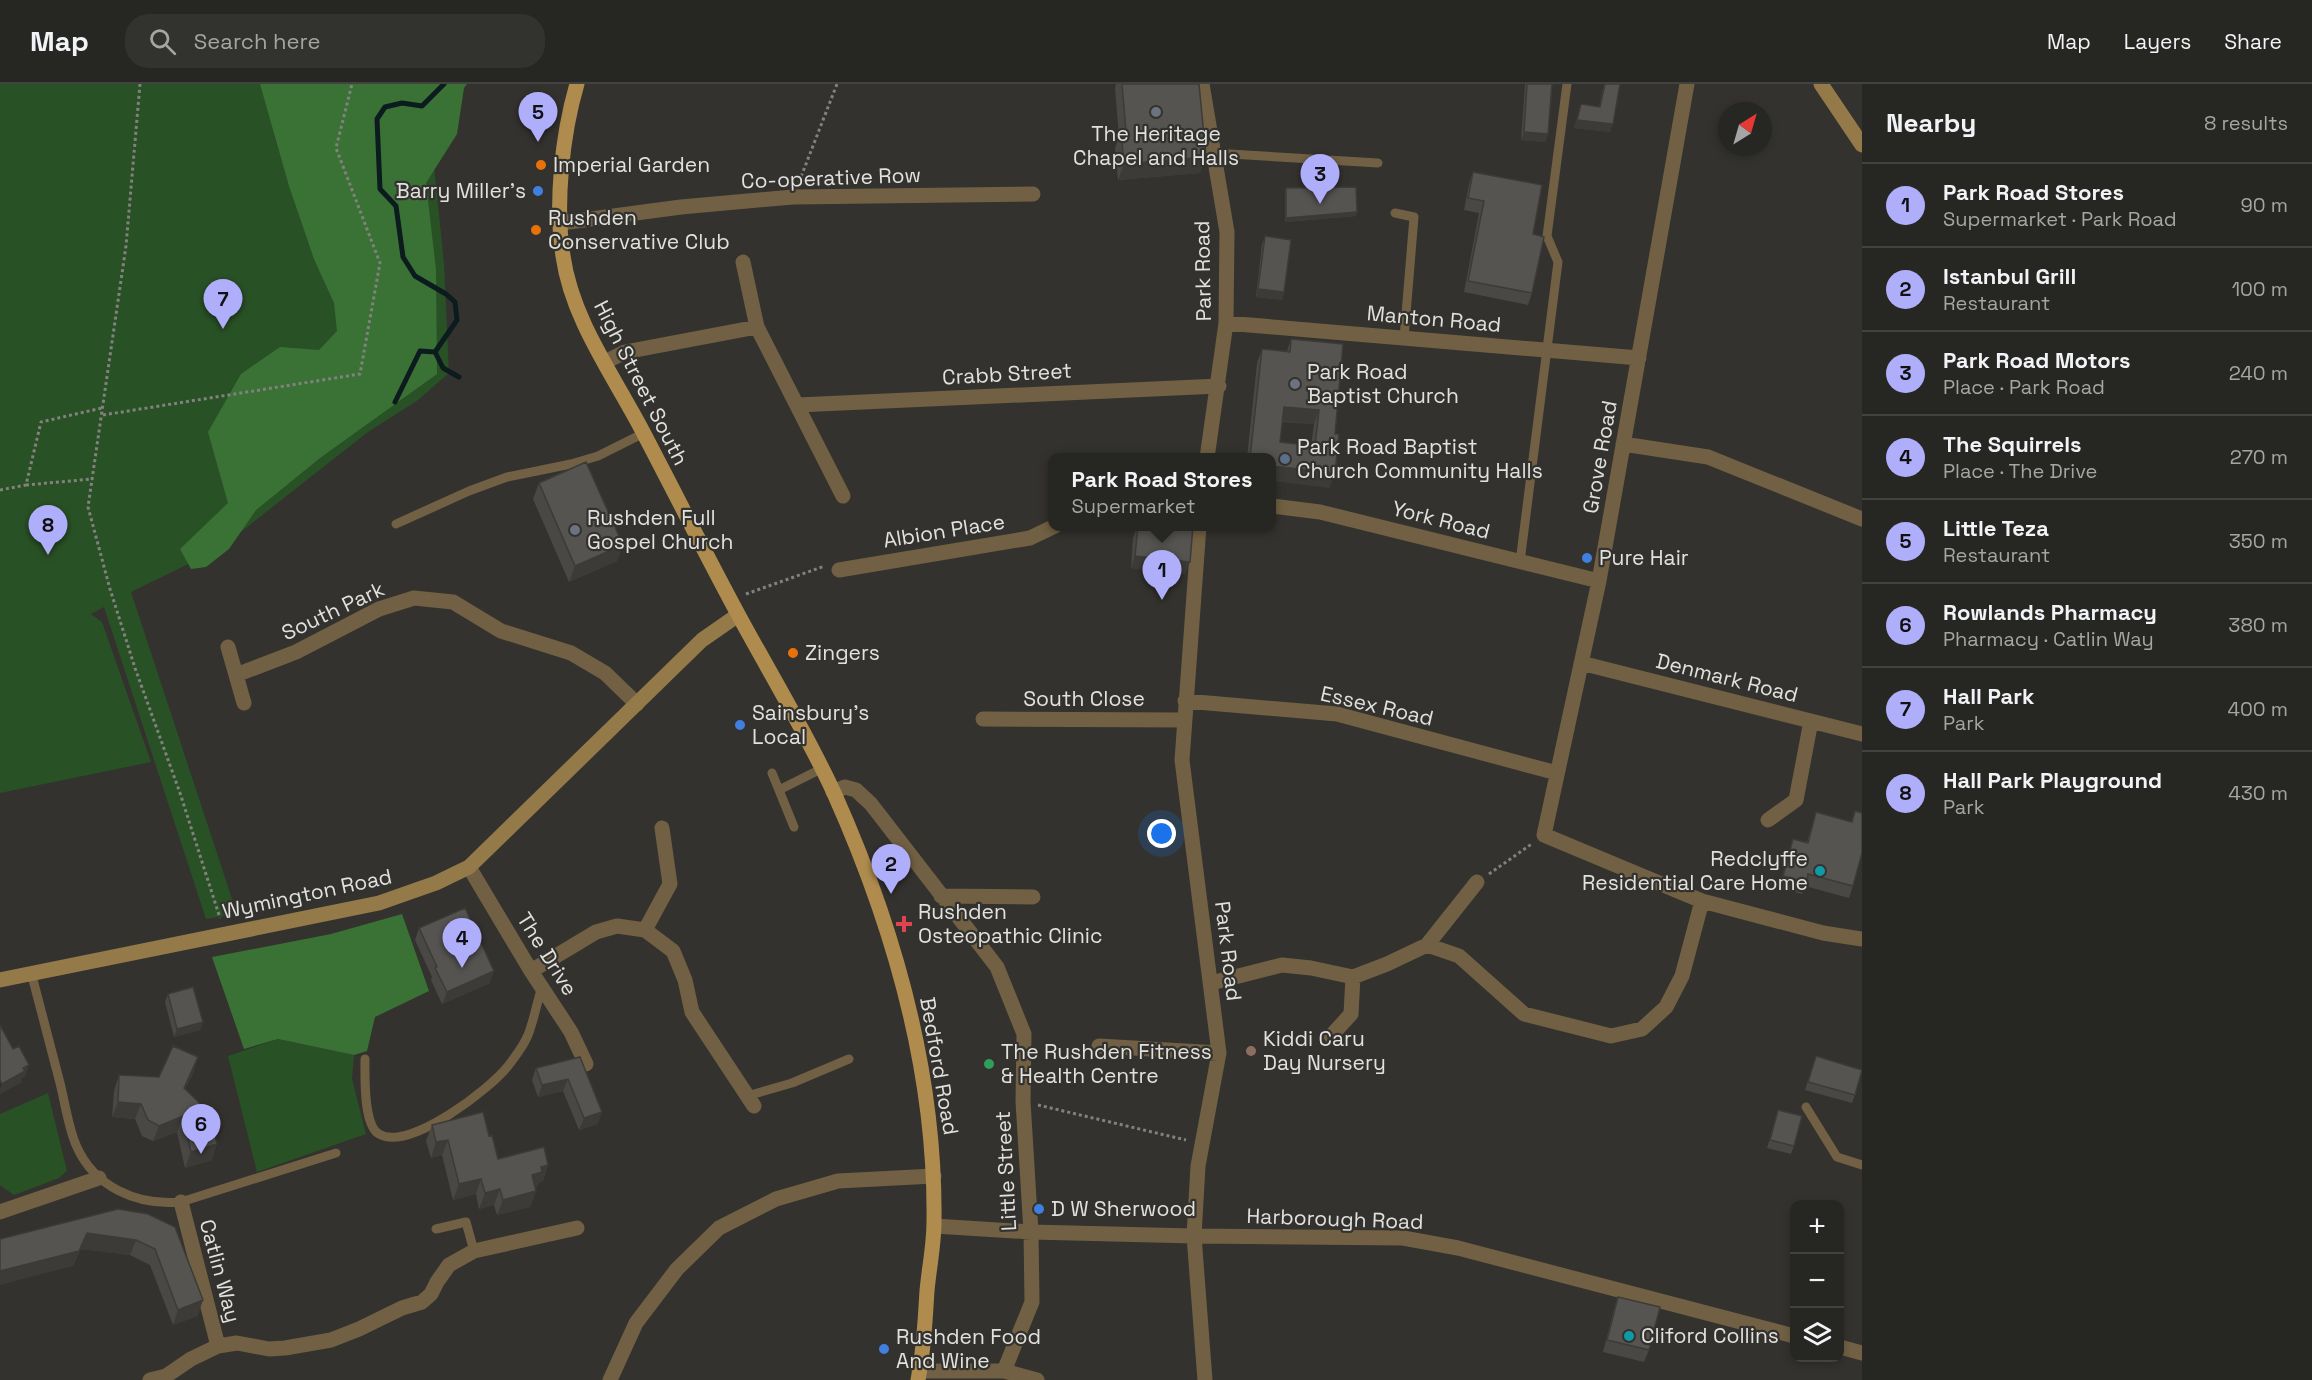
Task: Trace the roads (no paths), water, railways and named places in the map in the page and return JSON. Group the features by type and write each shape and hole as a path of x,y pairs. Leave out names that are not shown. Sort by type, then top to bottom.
{"main road":[{"name":"High Street South","path":"577,84 566,138 561,223 563,257 571,290 585,325 738,615"},
{"name":"Bedford Road","path":"738,615 833,792 877,900 914,1024 928,1112 934,1176 934,1226 919,1375"}],"street":[{"name":"Park Road","path":"1202,84 1227,232 1226,323 1208,453"},
{"name":"Grove Road","path":"1687,84 1599,581 1544,835 1702,901"},
{"path":"1821,84 1862,145"},
{"name":"Co-operative Row","path":"561,223 681,207 793,197 1033,194"},
{"path":"743,262 757,327 843,496"},
{"name":"Manton Road","path":"1226,323 1639,358"},
{"path":"605,362 625,352 757,327"},
{"name":"Crabb Street","path":"797,405 1219,386"},
{"path":"1623,444 1708,457 1862,519"},
{"name":"York Road","path":"1276,506 1320,512 1599,581"},
{"name":"Albion Place","path":"838,570 1030,538 1048,529"},
{"name":"Park Road","path":"1199,531 1182,760 1219,1053 1198,1166 1194,1236 1205,1380"},
{"name":"South Park","path":"236,675 296,652 379,609 414,598 453,602 501,631 571,653 605,673 637,704"},
{"name":"Wymington Road","path":"0,980 379,903 436,883 470,867 702,640 738,615"},
{"path":"228,647 244,703"},
{"name":"Denmark Road","path":"1581,663 1862,734"},
{"name":"Essex Road","path":"1185,701 1337,714 1557,773"},
{"name":"South Close","path":"983,719 1184,720"},
{"path":"1768,820 1796,800 1811,721"},
{"name":"Little Street","path":"833,792 845,787 856,790 871,804 997,967 1024,1034 1023,1101 1031,1232 1032,1302 1004,1371"},
{"path":"645,930 670,884 662,828"},
{"name":"The Drive","path":"470,867 531,971 571,1032 586,1064"},
{"path":"1211,983 1282,965 1311,968 1353,977 1427,945 1477,882"},
{"path":"941,896 1033,897"},
{"path":"1427,945 1459,956 1524,1014 1611,1036 1642,1029 1666,1006 1682,976 1702,901 1824,933 1862,939"},
{"path":"531,971 596,932 617,926 645,930 673,951 685,980 692,1012 751,1101"},
{"path":"1330,1036 1351,1014 1353,977"},
{"path":"1099,1046 1219,1053"},
{"path":"610,1380 636,1323 676,1269 719,1228 776,1199 838,1180 934,1176"},
{"path":"0,1212 99,1178"},
{"name":"Catlin Way","path":"150,1380 166,1376 191,1359 218,1346 181,1202"},
{"name":"Harborough Road","path":"934,1226 1031,1232 1403,1238 1458,1248 1790,1335"},
{"path":"218,1346 237,1343 269,1349 305,1346 331,1340 402,1308 422,1302 431,1294 449,1265 474,1251 577,1228"},
{"path":"1844,1348 1862,1353"},
{"path":"919,1375 1004,1371 1037,1380"}],"lane":[{"path":"1520,562 1558,262 1546,236 1567,84"},
{"path":"1213,153 1378,162"},
{"path":"1395,213 1414,217 1404,338"},
{"path":"396,524 507,477 598,456 644,433"},
{"path":"779,790 821,769"},
{"path":"772,773 794,827"},
{"path":"31,972 76,1144 99,1178 127,1195 162,1204 181,1202 336,1153"},
{"path":"365,1059 365,1093 372,1126 379,1134 388,1137 404,1134 440,1122 487,1089 509,1065 528,1035 542,987"},
{"path":"751,1101 849,1059"},
{"path":"1806,1107 1837,1157 1862,1165"},
{"path":"436,1229 466,1222 474,1251"}],"waterway":[{"path":"395,402 420,351 435,352 457,320 455,302 446,294 415,276 403,257 396,206 380,189 377,119 385,107 402,103 422,106 444,84"},
{"path":"435,352 443,368 459,377"}],"place":[{"name":"The Heritage Chapel and Halls","path":"1156,112"},
{"name":"Little Teza","path":"538,142"},
{"name":"Imperial Garden","path":"541,165"},
{"name":"Barry Miller's","path":"538,191"},
{"name":"Park Road Motors","path":"1320,204"},
{"name":"Rushden Conservative Club","path":"536,230"},
{"name":"Hall Park","path":"223,329"},
{"name":"Park Road Baptist Church","path":"1295,384"},
{"name":"Park Road Baptist Church Community Halls","path":"1285,459"},
{"name":"Rushden Full Gospel Church","path":"575,530"},
{"name":"Hall Park Playground","path":"48,555"},
{"name":"Pure Hair","path":"1587,558"},
{"name":"Park Road Stores","path":"1162,600"},
{"name":"Zingers","path":"793,653"},
{"name":"Sainsbury's Local","path":"740,725"},
{"name":"Redclyffe Residential Care Home","path":"1820,871"},
{"name":"Istanbul Grill","path":"891,894"},
{"name":"Rushden Osteopathic Clinic","path":"904,924"},
{"name":"The Squirrels","path":"462,968"},
{"name":"Kiddi Caru Day Nursery","path":"1251,1051"},
{"name":"The Rushden Fitness & Health Centre","path":"989,1064"},
{"name":"Rowlands Pharmacy","path":"201,1154"},
{"name":"D W Sherwood","path":"1039,1209"},
{"name":"Cliford Collins","path":"1629,1336"},
{"name":"Rushden Food And Wine","path":"884,1349"}]}
